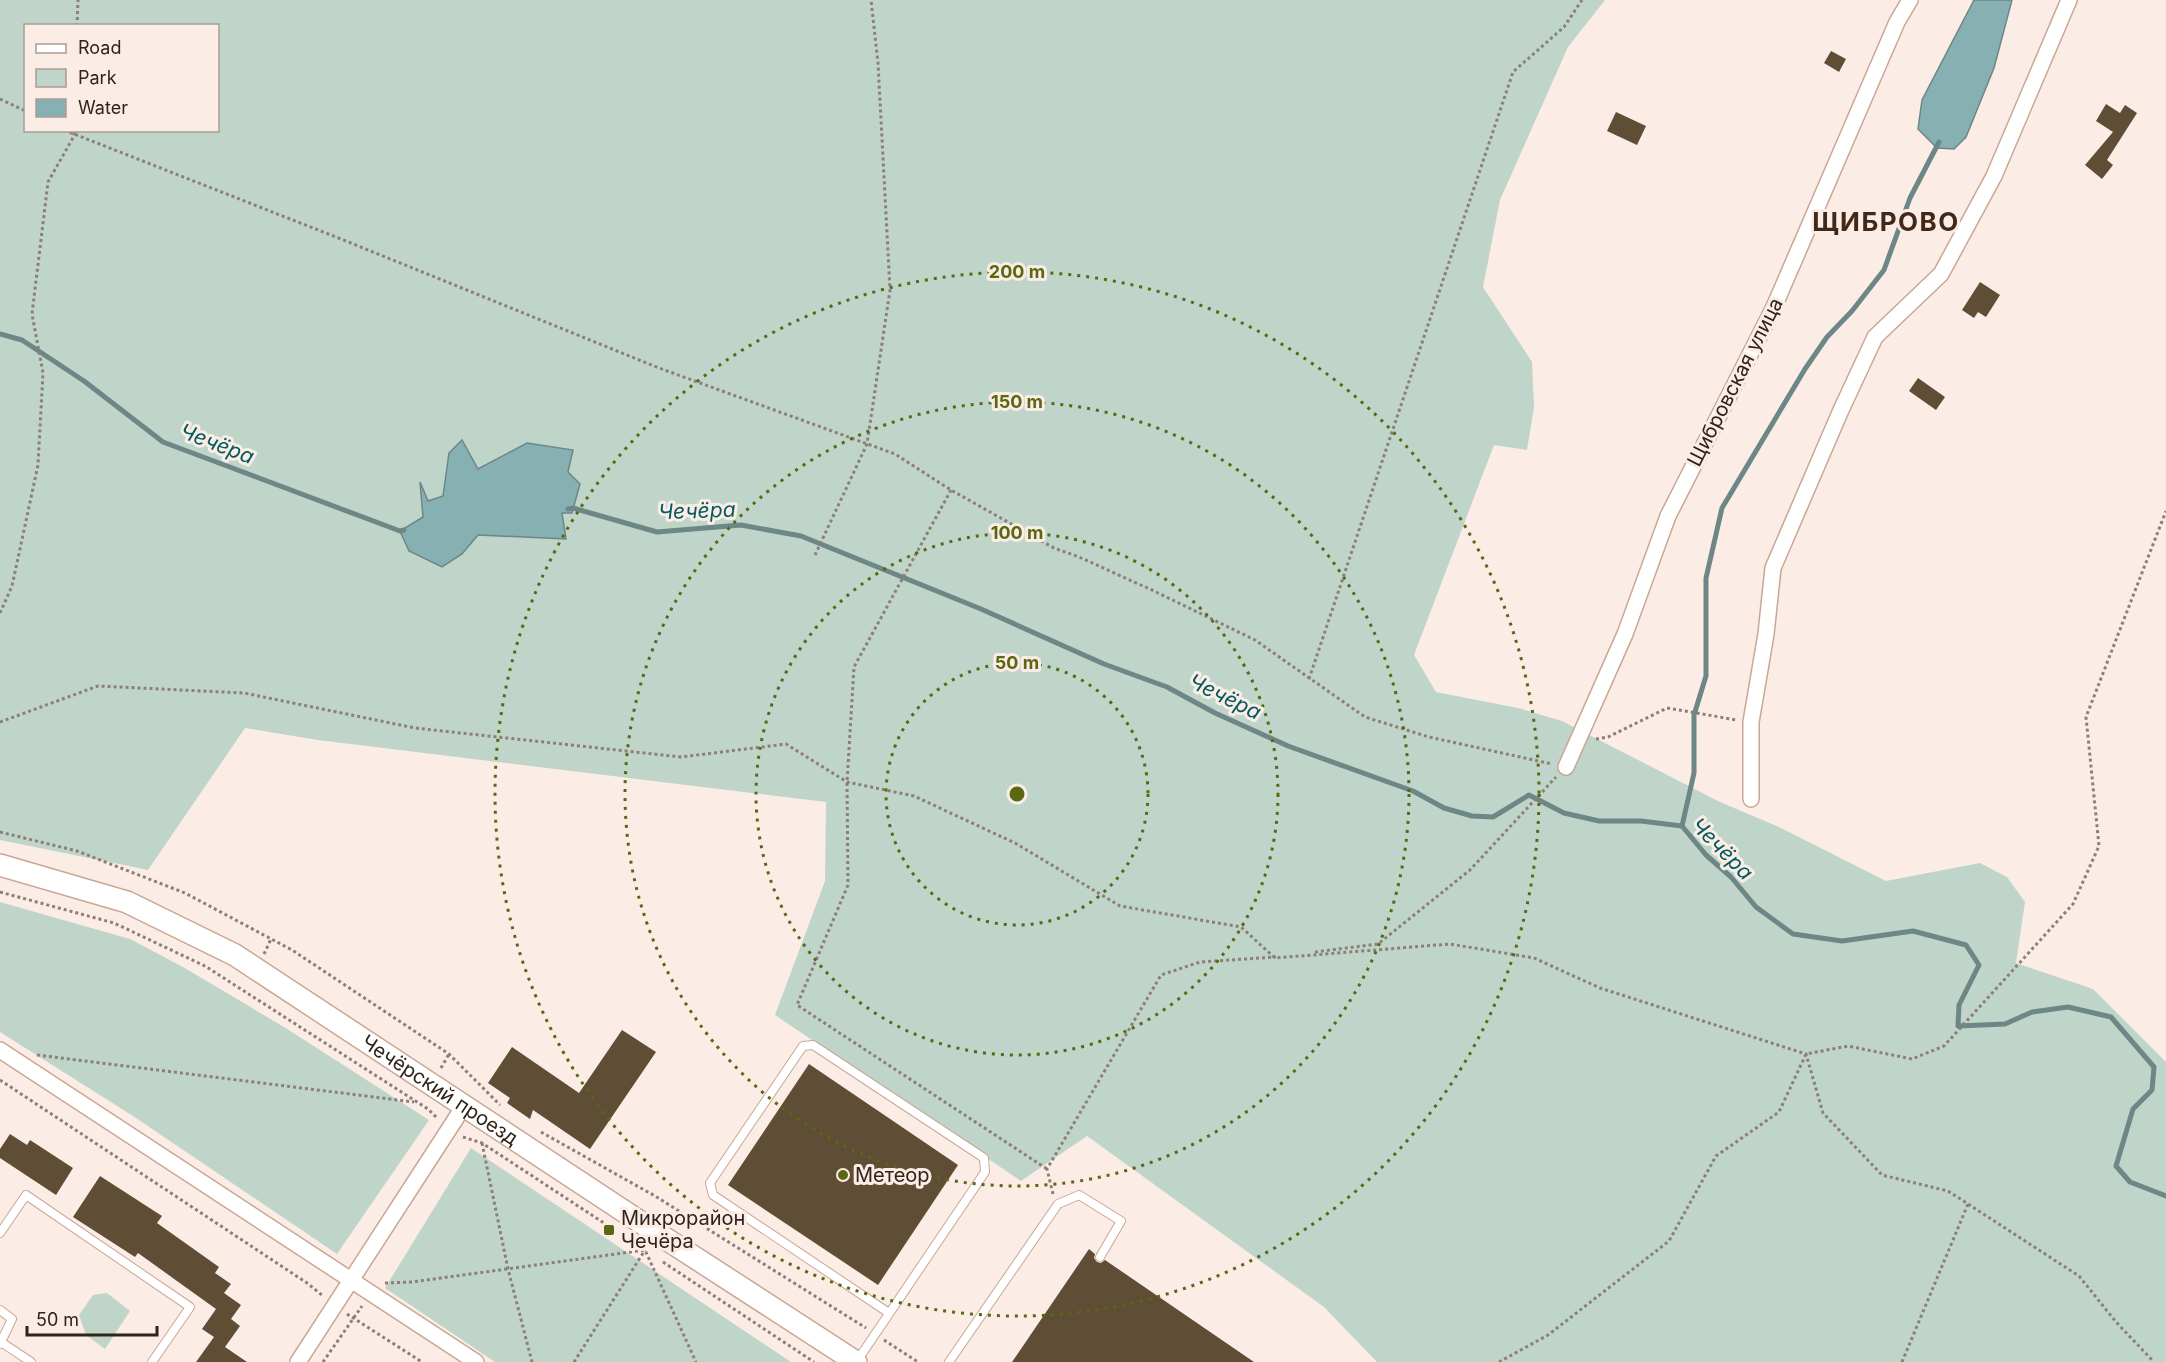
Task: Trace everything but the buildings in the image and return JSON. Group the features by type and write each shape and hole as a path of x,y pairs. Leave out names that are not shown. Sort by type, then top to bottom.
{"main road":[{"name":"Чечёрский проезд","path":"0,865 127,902 236,955 856,1362"}],"street":[{"name":"Щибровская улица","path":"1566,767 1625,634 1668,516 1774,307 1897,22 1910,0"},
{"path":"1751,799 1751,722 1766,634 1773,568 1840,410 1875,337 1941,274 1994,176 2069,0"},
{"path":"0,1050 476,1362"},
{"path":"298,1362 464,1106"}],"lane":[{"path":"856,1362 986,1172 984,1158 813,1045 803,1046 710,1183 713,1195 889,1313"},
{"path":"0,1233 26,1195 190,1307 152,1362"},
{"path":"949,1362 1058,1204 1079,1195 1121,1221 1100,1257"},
{"path":"0,1310 12,1319 1,1343 31,1362"}],"path":[{"path":"77,24 78,0"},
{"path":"815,555 867,444 890,290 878,63 871,0"},
{"path":"1309,679 1513,72 1564,27 1582,0"},
{"path":"0,99 24,110"},
{"path":"67,132 341,239 659,368 896,454 951,490 1054,548 1143,586 1255,640 1365,717 1429,737 1566,767"},
{"path":"0,613 12,586 38,465 43,373 32,314 48,182 74,136 74,132"},
{"path":"951,490 854,667 846,782 848,885 797,1005 1047,1169"},
{"path":"1058,1204 1050,1187 1047,1169 1161,975 1200,962 1450,944 1534,958 1600,988 1806,1054 1848,1046 1912,1059 1944,1046 2073,904 2099,846 2086,717 2166,511"},
{"path":"0,722 98,686 244,693 415,728 681,757 786,744 846,782 914,796 1015,843 1120,906 1241,927 1275,957 1378,944 1470,870 1552,782"},
{"path":"1576,742 1608,737 1667,708 1751,722"},
{"path":"0,832 77,851 185,892 292,950 448,1054 500,1106"},
{"path":"0,892 114,923 205,966 416,1103 428,1108 433,1116 466,1139 482,1143 616,1231"},
{"path":"36,1054 416,1103"},
{"path":"1806,1054 1823,1113 1882,1175 1948,1191 2079,1276 2116,1322 2154,1362"},
{"path":"1499,1362 1548,1335 1669,1241 1716,1156 1779,1112 1806,1054"},
{"path":"0,1080 422,1362"},
{"path":"534,1128 655,1196 918,1362"},
{"path":"482,1143 508,1269 532,1362"},
{"path":"1902,1362 1968,1204"},
{"path":"635,1244 814,1362"},
{"path":"323,1362 370,1292 383,1283 412,1282 645,1250"},
{"path":"574,1362 645,1250"},
{"path":"645,1250 696,1362"}],"green space":[{"path":"0,0 1605,0 1568,47 1500,200 1483,287 1532,362 1534,407 1527,450 1494,445 1414,655 1436,692 1518,708 1562,721 1720,802 1779,827 1886,881 1980,863 2007,877 2025,902 2016,963 2093,989 2166,1062 2166,1362 1377,1362 1324,1307 1087,1136 1021,1181 775,1015 825,881 826,802 318,740 245,728 148,870 0,840"},
{"path":"0,902 130,939 183,967 284,1027 429,1120 337,1254 133,1116 0,1032"},
{"path":"471,1148 791,1362 495,1362 385,1288"},
{"path":"107,1293 130,1311 105,1349 86,1335 79,1315 93,1295"}],"water":[{"path":"1974,0 2012,0 1994,68 1966,137 1954,149 1937,148 1918,129 1922,100"},
{"path":"462,440 478,469 527,443 573,450 568,472 580,484 572,513 562,513 566,539 478,535 462,554 442,567 409,551 400,531 423,517 420,482 428,501 443,496 449,453"}],"waterway":[{"path":"1682,826 1694,773 1694,715 1706,676 1706,578 1722,508 1805,369 1827,337 1852,311 1884,270 1910,198 1939,142"},
{"name":"Чечёра","path":"0,334 22,340 84,381 163,442 400,531 404,530"},
{"name":"Чечёра","path":"568,509 573,508 657,532 741,525 801,536 981,609 1104,664 1167,687 1215,713 1288,746 1413,791 1444,808 1472,816 1493,817 1529,795 1564,813 1599,821 1641,821 1682,826 1706,855 1731,877 1756,907 1793,934 1842,941 1913,931 1966,945 1979,965 1959,1005 1958,1026 2005,1024 2032,1012 2068,1007 2111,1017 2154,1067 2152,1090 2133,1109 2116,1166 2130,1182 2166,1196"}],"place":[{"name":"Метеор","path":"843,1175"},
{"name":"Микрорайон Чечёра","path":"609,1230"}],"district":[{"name":"ЩИБРОВО","path":"1886,222"}]}
